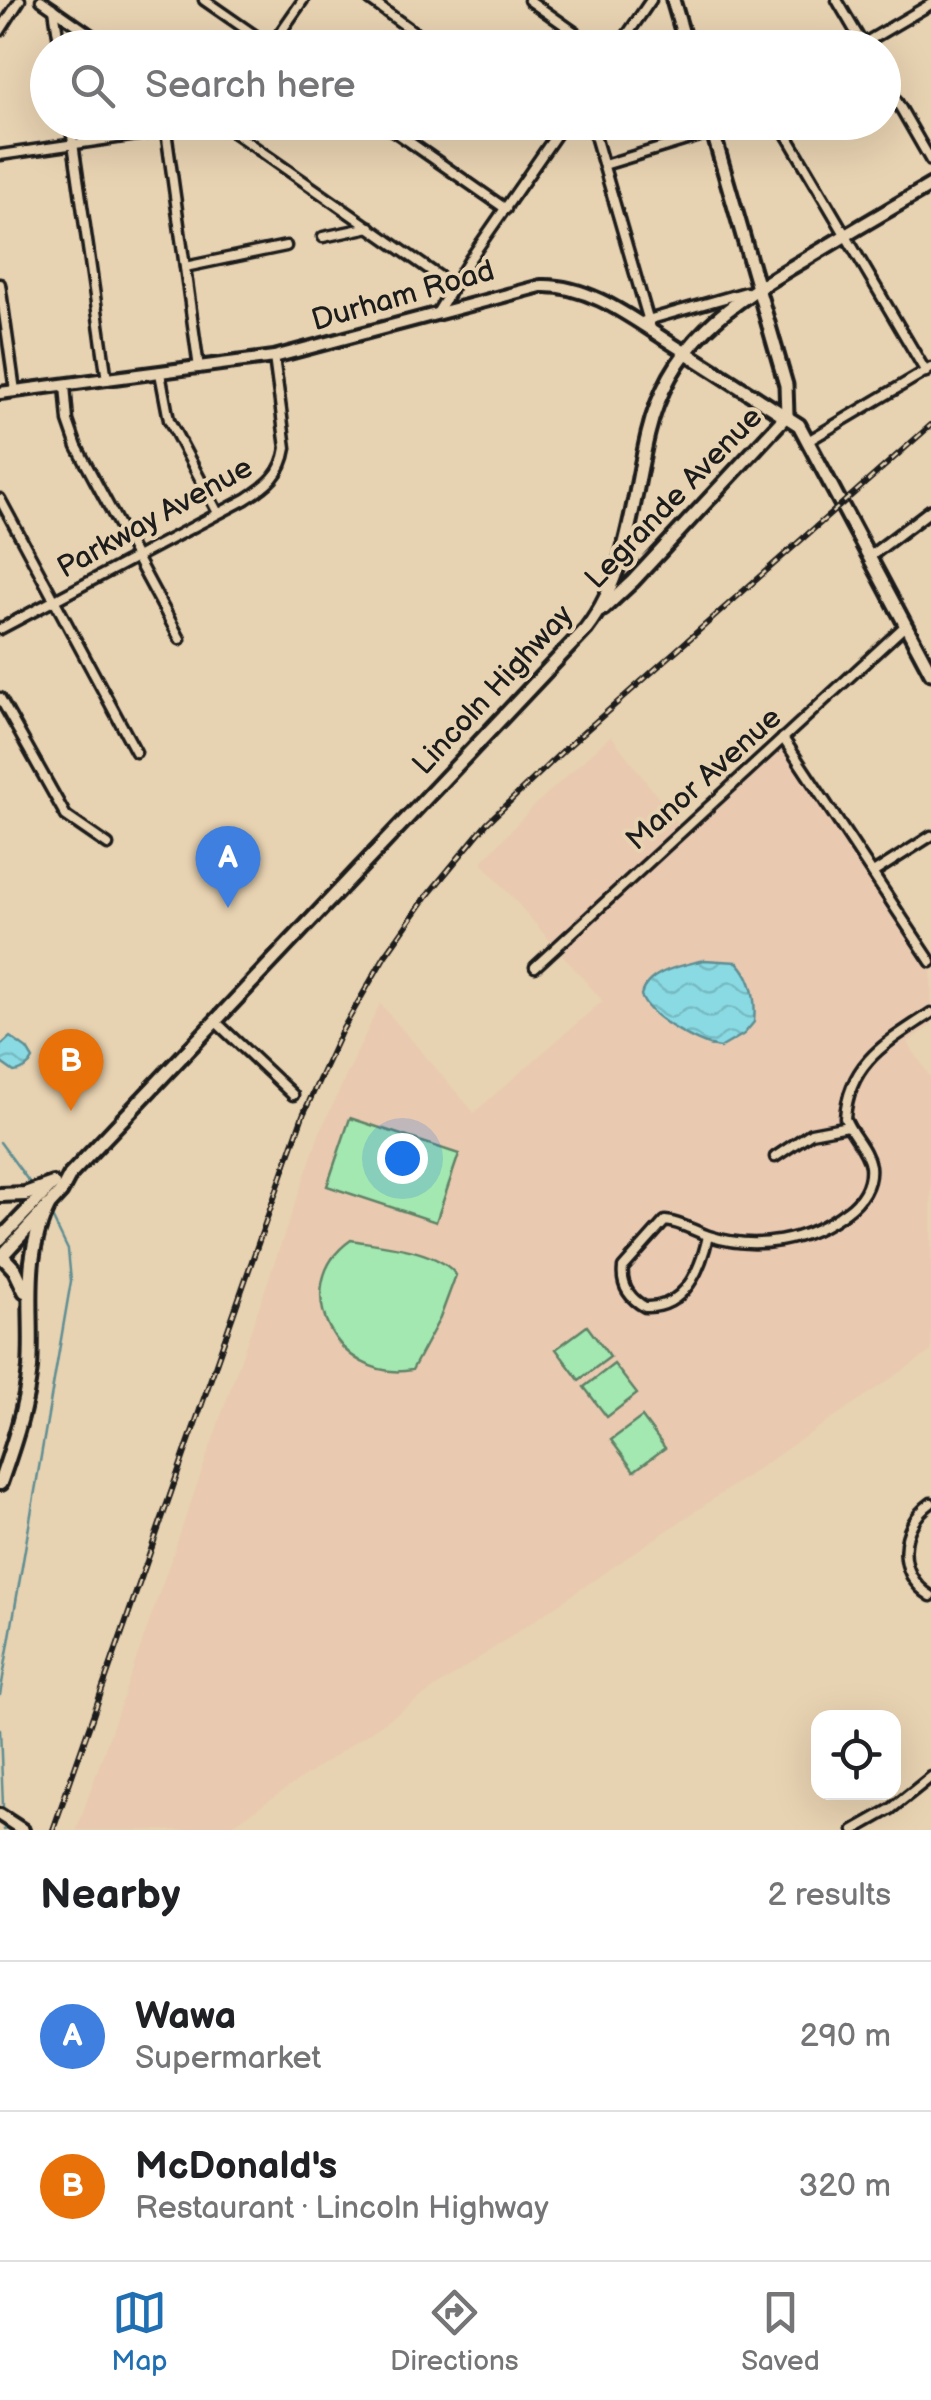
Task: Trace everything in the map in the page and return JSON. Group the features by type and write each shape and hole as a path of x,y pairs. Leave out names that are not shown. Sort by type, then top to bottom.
{"highway":[{"path":"0,1195 25,1194 53,1184"},
{"path":"0,1483 18,1431 28,1379 34,1241 48,1206"},
{"path":"1,1256 20,1278 29,1303"}],"main road":[{"path":"672,0 681,30"},
{"path":"714,140 754,289 786,385 788,415 808,441 930,668"},
{"name":"Lincoln Highway","path":"70,1175 596,616 622,557 656,406 684,352 713,320 754,289 931,185"},
{"name":"Durham Road","path":"0,393 274,356 508,293 552,286 586,293 643,321 652,332 788,415"},
{"name":"Legrande Avenue","path":"596,616 788,415"},
{"path":"0,1239 53,1184 70,1175"},
{"path":"1,1256 48,1206 70,1175"},
{"path":"0,1815 23,1830"}],"street":[{"path":"0,31 20,0"},
{"path":"41,0 84,30"},
{"path":"204,0 247,30"},
{"path":"284,30 304,0"},
{"path":"370,0 411,30"},
{"path":"529,0 572,30"},
{"path":"630,30 651,0"},
{"path":"837,0 853,30"},
{"path":"888,30 931,4"},
{"path":"54,9 57,30"},
{"path":"901,109 931,161"},
{"path":"73,140 107,380"},
{"path":"0,156 102,140"},
{"path":"167,140 199,368"},
{"path":"244,140 453,286"},
{"path":"407,140 506,208"},
{"path":"437,313 553,140"},
{"path":"596,140 643,321 754,289"},
{"path":"604,165 676,140"},
{"path":"789,140 928,370 808,441"},
{"path":"323,237 370,227"},
{"path":"185,266 286,246"},
{"path":"0,284 15,391"},
{"name":"Parkway Avenue","path":"0,629 261,490 278,474 284,463 286,441 274,356"},
{"path":"160,374 169,420 218,513"},
{"path":"65,385 68,421 77,447 180,639"},
{"path":"0,499 136,752"},
{"path":"870,557 931,510"},
{"name":"Manor Avenue","path":"535,966 906,625"},
{"path":"0,698 66,816 108,845"},
{"path":"783,738 931,962"},
{"path":"873,872 931,836"},
{"path":"708,1236 702,1262 688,1286 660,1306 645,1307 632,1298 623,1284 623,1268 668,1220 708,1236 750,1244 788,1240 828,1224 849,1210 868,1186 870,1167 848,1126 846,1107 863,1064 931,1013"},
{"path":"215,1021 293,1096"},
{"path":"775,1158 811,1133 848,1126"},
{"path":"931,1503 910,1526 905,1546 911,1576 931,1596"},
{"path":"854,1830 892,1808 931,1777"}],"shaded area":[{"path":"611,736 684,832 784,745 919,952 931,945 931,1025 907,1042 931,1079 931,1351 225,1830 77,1830 320,1133 380,1004 474,1113 603,1001 482,862 535,805"}],"green space":[{"path":"350,1118 459,1154 436,1222 327,1186"},
{"path":"351,1240 423,1254 448,1266 456,1275 440,1318 412,1370 385,1370 362,1362 343,1347 329,1327 322,1305 323,1281 332,1259"},
{"path":"587,1326 610,1357 579,1380 556,1349"},
{"path":"614,1364 637,1394 607,1417 584,1387"},
{"path":"642,1417 665,1448 634,1471 611,1440"}],"water":[{"path":"704,960 737,962 747,975 754,998 754,1022 744,1034 720,1048 674,1028 652,1012 641,995 658,975"},
{"path":"10,1037 27,1049 33,1059 23,1070 14,1072 0,1062 0,1046"}],"waterway":[{"path":"0,1142 30,1183"},
{"path":"0,1695 71,1281 68,1250 53,1219"},
{"path":"0,1729 3,1806"}],"railway":[{"path":"53,1830 303,1115 341,1032 385,956 427,896 487,823 565,749 931,425"}],"place":[{"name":"Wawa","path":"228,908"},
{"name":"McDonald's","path":"71,1111"}]}
